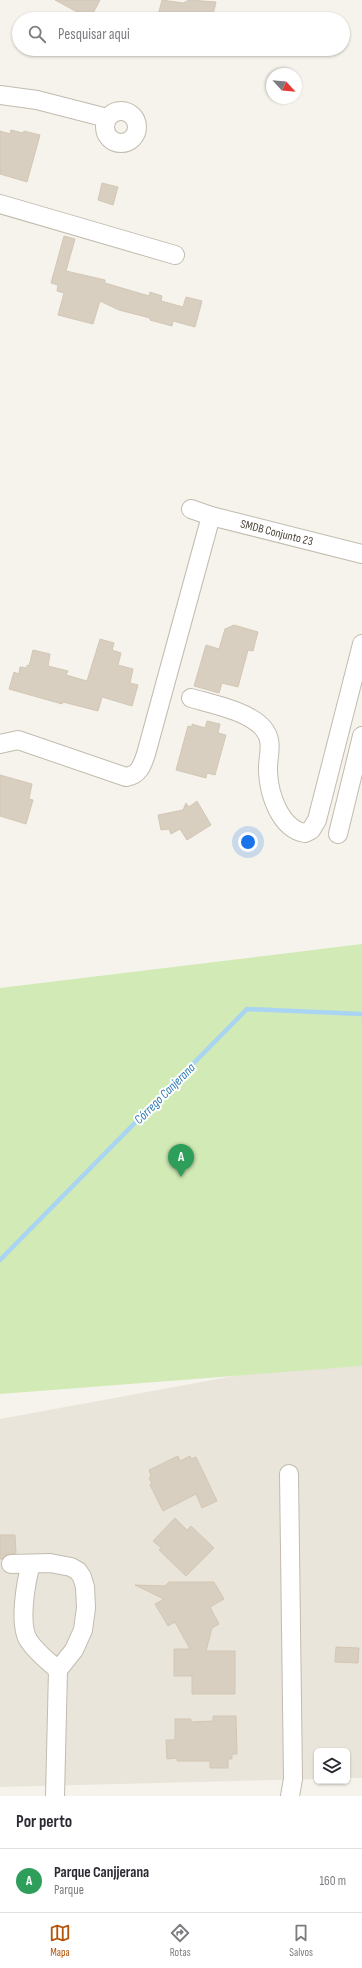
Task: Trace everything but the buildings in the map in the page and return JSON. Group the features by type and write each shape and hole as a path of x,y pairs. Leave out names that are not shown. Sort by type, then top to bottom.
{"street":[{"path":"0,95 37,100 107,118"},
{"path":"0,204 175,255"},
{"name":"SMDB Conjunto 23","path":"191,509 211,516 362,554"},
{"path":"0,744 18,740 126,776 133,776 139,771 146,754 211,516"},
{"path":"190,698 239,712 263,727 270,739 268,771 270,790 276,805 284,819 294,829 305,832 311,830 317,820 362,644"},
{"path":"338,834 362,736"},
{"path":"289,1474 292,1779 290,1796"},
{"path":"11,1564 63,1564 78,1571 82,1577 86,1608 83,1630 74,1650 58,1670 55,1796"},
{"path":"31,1564 25,1590 25,1630 28,1640 58,1670"}],"shaded area":[{"path":"338,1357 362,1357 362,1778 350,1778 350,1748 314,1748 314,1779 0,1787 0,1419"}],"green space":[{"path":"362,944 362,1366 0,1394 0,988"}],"waterway":[{"name":"Córrego Canjerana","path":"0,1260 247,1009 362,1014"}],"place":[{"name":"Parque Canjjerana","path":"181,1177"}]}
